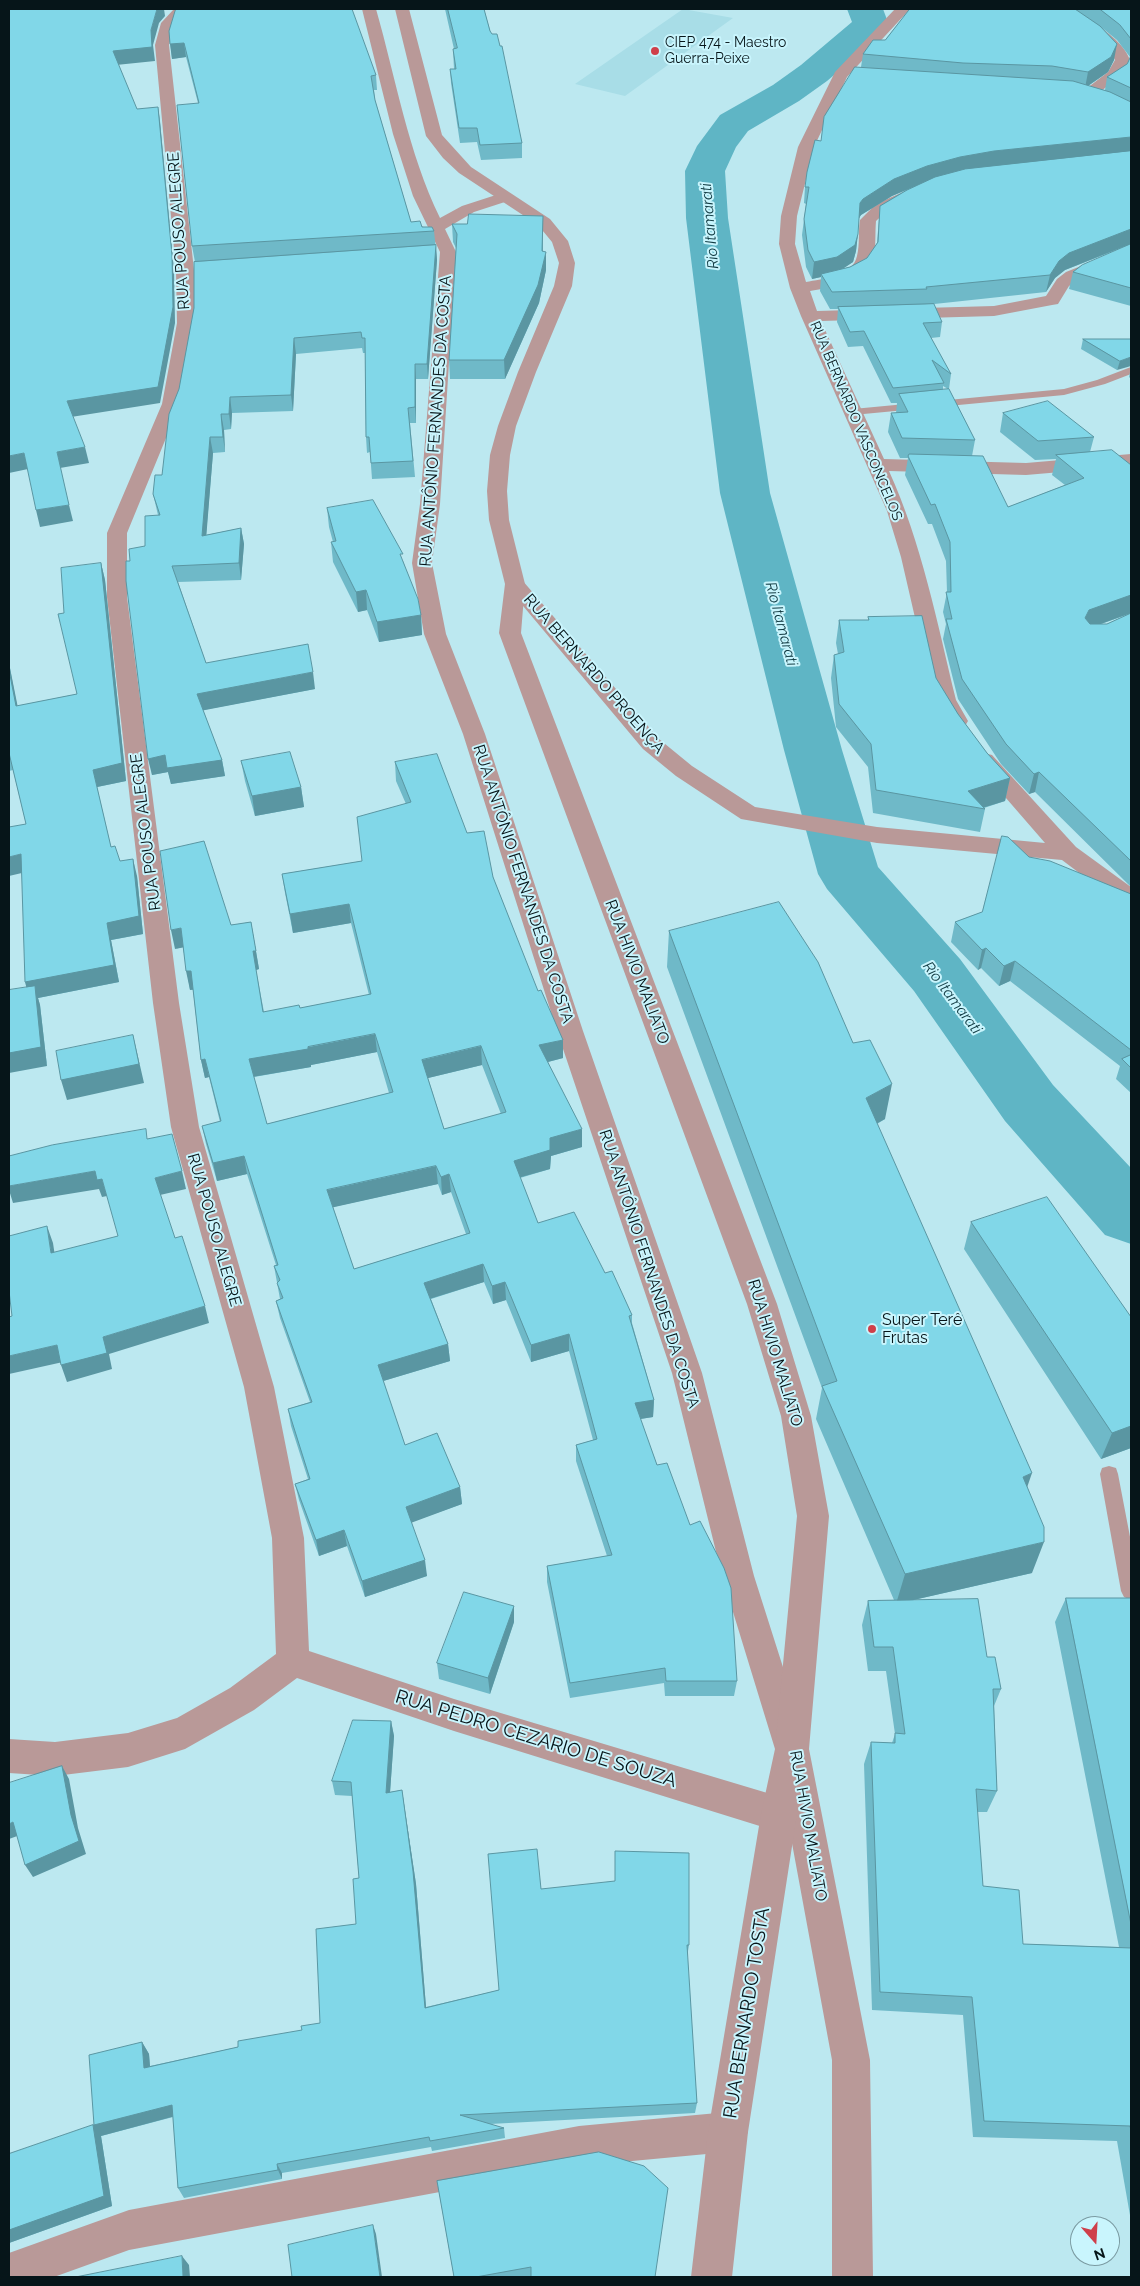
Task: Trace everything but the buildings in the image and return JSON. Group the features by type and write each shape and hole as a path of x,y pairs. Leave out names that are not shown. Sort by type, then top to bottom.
{"street":[{"name":"RUA POUSO ALEGRE","path":"182,9 168,23 162,45 195,269 171,404 117,533 117,596 165,993 185,1127 259,1387 288,1538 293,1661"},
{"name":"RUA ANTÔNIO FERNANDES DA COSTA","path":"369,9 401,134 421,196 436,227 438,253 430,504 422,563 435,634 474,734 570,1030 687,1373 738,1576 792,1749"},
{"path":"402,9 434,136 449,155 465,170 505,197"},
{"name":"RUA BERNARDO VASCONCELOS","path":"904,9 840,75 806,147 789,216 787,244 792,266 810,316 897,511 911,557 929,639 946,700 971,742 992,770 1068,853 1131,899"},
{"path":"1076,18 1115,47 1123,59 1123,65 1118,72 1087,95"},
{"path":"840,75 860,76"},
{"path":"1072,90 1105,102"},
{"path":"800,288 834,280 845,276 861,266 866,254 868,220 898,198 928,188"},
{"path":"436,227 468,209 505,197"},
{"name":"RUA HIVIO MALIATO","path":"505,197 544,222 560,241 567,263 563,286 527,372 507,426 500,455 497,491 499,520 515,584 510,633 762,1304 796,1416 813,1516 792,1749 851,2060 853,2277"},
{"path":"810,316 994,311 1031,306 1052,300 1063,283 1072,276 1131,251"},
{"path":"878,465 1026,469 1131,460"},
{"name":"RUA BERNARDO PROENÇA","path":"515,584 651,744 684,771 748,814 877,835 1068,853"},
{"path":"9,1756 56,1759 128,1750 185,1732 242,1699 293,1661"},
{"name":"RUA PEDRO CEZARIO DE SOUZA","path":"293,1661 454,1715 779,1814"},
{"name":"RUA BERNARDO TOSTA","path":"712,2277 728,2132 779,1814 792,1749"},
{"path":"9,2273 129,2230 579,2146 728,2132"}],"lane":[{"path":"853,412 1064,392 1101,382 1131,370"},
{"path":"1109,1474 1131,1590"}],"shaded area":[{"name":"CIEP 474 - Maestro Guerra-Peixe","path":"683,9 733,18 625,96 575,84"}],"waterway":[{"name":"Rio Itamarati","path":"865,9 871,25 814,73 786,93 734,123 717,146 705,171 707,218 745,493 813,750 849,874 937,975 1029,1103 1131,1215"}],"place":[{"name":"CIEP 474 - Maestro Guerra-Peixe","path":"655,51"},
{"name":"Super Terê Frutas","path":"872,1329"}]}
